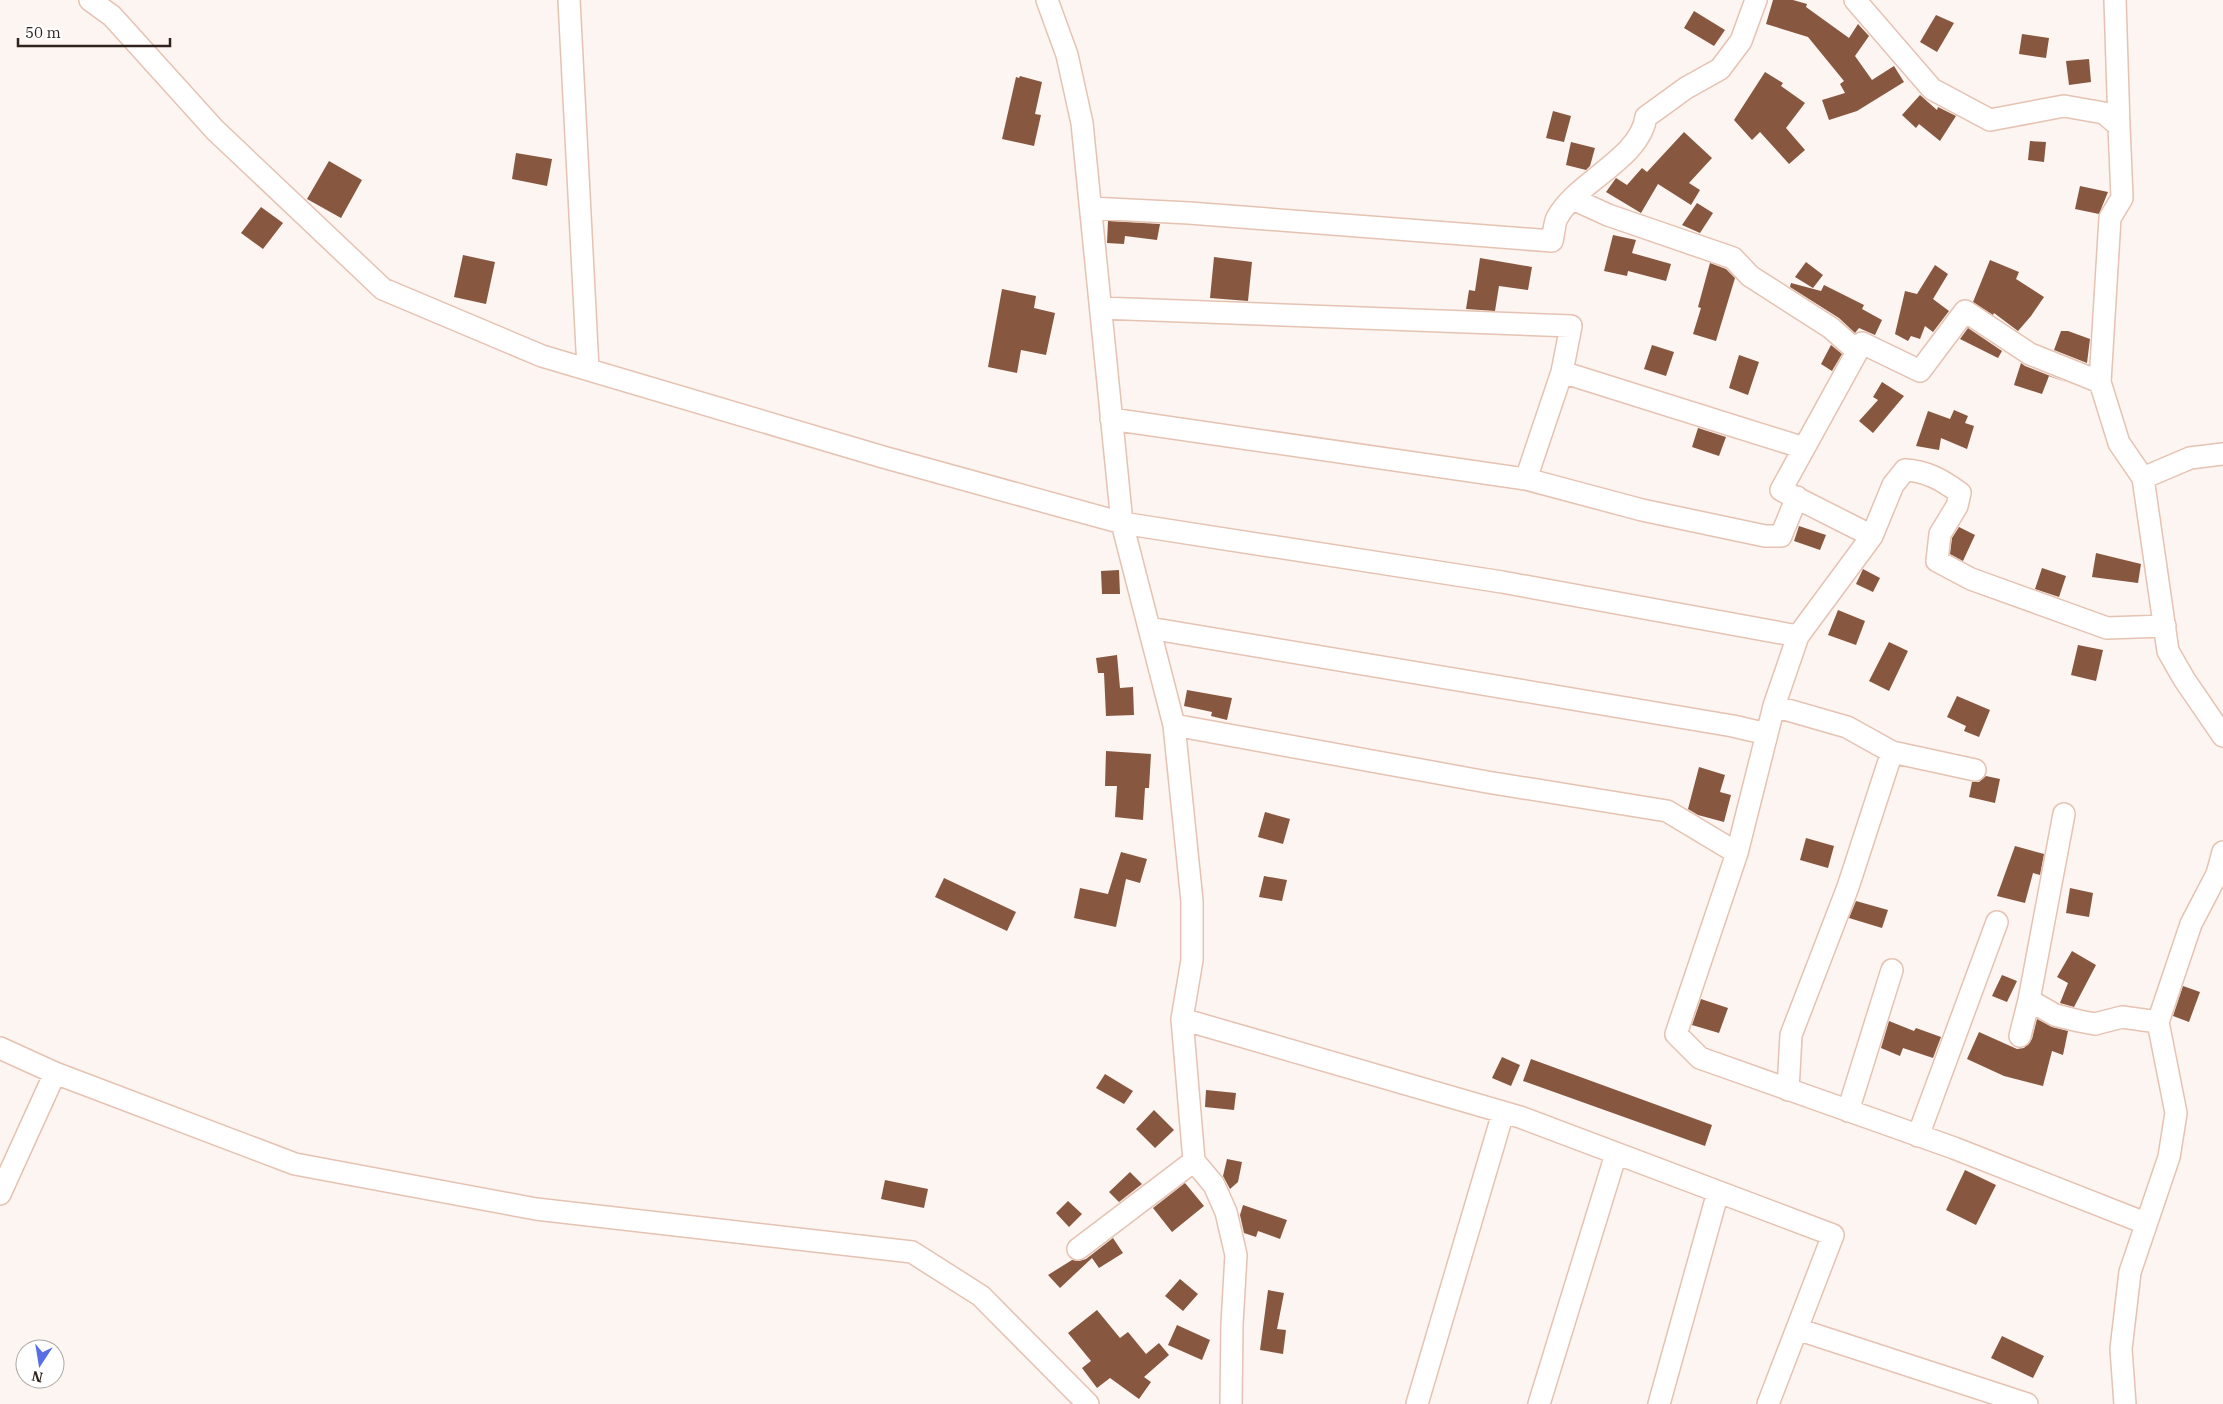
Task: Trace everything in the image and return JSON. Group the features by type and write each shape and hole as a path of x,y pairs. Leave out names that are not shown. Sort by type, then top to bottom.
{"street":[{"path":"90,0 112,16 215,130 383,289 542,356 883,457 1122,523 1502,582 1798,636"},
{"path":"569,0 588,369"},
{"path":"1047,0 1076,87 1082,123 1122,523 1174,725 1192,901 1192,960 1182,1019 1194,1160 1214,1185 1226,1212 1236,1255 1232,1324 1232,1404"},
{"path":"1090,208 1189,213 1552,241 1557,218 1573,199 1635,142 1645,128 1646,117 1686,88 1720,69 1741,42 1756,0"},
{"path":"1855,0 1932,89 1990,120 2064,106 2104,113 2119,126"},
{"path":"2115,0 2122,198 2110,218 2100,382 2119,443 2143,478 2168,650 2184,679 2223,736"},
{"path":"1573,199 1608,215 1733,258 1750,276 1831,328 1857,351"},
{"path":"1100,308 1571,326 1562,372 1526,480"},
{"path":"1872,536 1781,490 1862,343 1920,371 1965,311 2030,354 2100,382"},
{"path":"1562,372 1804,448"},
{"path":"1111,419 1526,480 1642,510 1765,536 1781,536 1797,497"},
{"path":"2143,478 2190,458 2223,454"},
{"path":"2145,1224 1918,1136 1700,1058 1676,1034 1737,854 1774,706 1798,636 1872,536 1893,485 1905,470 1919,470 1939,478 1960,492 1957,506 1940,534 1937,560 1971,579 2107,628 2165,626"},
{"path":"1149,628 1767,734"},
{"path":"1774,706 1847,728 1892,752 1975,770"},
{"path":"1174,725 1487,782 1667,811 1737,854"},
{"path":"1788,1090 1791,1035 1848,887 1892,752"},
{"path":"2020,1036 2029,1000 2064,814"},
{"path":"2125,1404 2121,1350 2130,1272 2169,1157 2176,1113 2158,1022 2191,924 2217,874 2223,852"},
{"path":"1918,1136 1997,922"},
{"path":"1848,1111 1892,970"},
{"path":"2029,1000 2055,1015 2087,1023 2095,1024 2122,1017 2158,1022"},
{"path":"1182,1019 1503,1113 1833,1235 1768,1404"},
{"path":"0,1048 55,1073 295,1164 536,1209 912,1252 981,1296 1088,1404"},
{"path":"0,1194 55,1073"},
{"path":"1417,1404 1503,1113"},
{"path":"1539,1404 1616,1154"},
{"path":"1078,1249 1194,1160"},
{"path":"1660,1404 1718,1192"},
{"path":"1797,1329 2027,1404"}],"building":[{"path":"1773,0 1793,0 1807,4 1806,7 1849,38 1858,24 1869,36 1855,56 1872,80 1894,66 1904,82 1857,111 1829,120 1822,100 1845,93 1840,84 1844,81 1808,37 1766,24"},
{"path":"1694,11 1725,30 1714,46 1684,28"},
{"path":"1936,15 1954,23 1937,52 1920,42"},
{"path":"2022,34 2049,38 2046,58 2019,54"},
{"path":"2089,59 2091,82 2069,85 2066,61"},
{"path":"1765,72 1783,83 1781,86 1805,103 1786,128 1805,150 1789,164 1760,132 1752,140 1734,120"},
{"path":"1020,76 1042,82 1035,114 1041,115 1034,146 1002,139 1016,77 1019,78"},
{"path":"1920,95 1937,110 1938,107 1956,116 1940,141 1919,124 1916,128 1902,115"},
{"path":"1553,111 1571,116 1564,142 1546,138"},
{"path":"1684,132 1712,158 1689,183 1700,190 1691,205 1658,184 1641,213 1606,192 1616,178 1627,185 1642,168 1647,172"},
{"path":"2030,141 2046,142 2044,162 2028,160"},
{"path":"1571,142 1595,148 1590,166 1586,170 1566,165"},
{"path":"516,153 552,159 547,186 512,179"},
{"path":"329,161 362,180 341,218 307,199"},
{"path":"2080,186 2108,192 2099,214 2075,209"},
{"path":"1697,203 1713,213 1700,233 1682,225"},
{"path":"261,207 283,223 263,249 241,233"},
{"path":"1108,221 1160,224 1157,240 1125,236 1124,244 1107,243"},
{"path":"1613,235 1636,240 1632,253 1671,264 1666,281 1628,271 1627,276 1604,271"},
{"path":"463,255 495,262 486,304 454,297"},
{"path":"1214,257 1252,262 1248,301 1210,298"},
{"path":"1480,258 1532,267 1528,290 1499,286 1495,311 1466,309 1469,290 1475,291"},
{"path":"1990,260 2019,272 2016,279 2044,297 2018,331 1994,313 1993,315 1973,302"},
{"path":"1806,262 1823,275 1813,288 1795,277"},
{"path":"1710,263 1726,269 1735,278 1716,341 1693,334 1701,308 1698,307"},
{"path":"1935,265 1948,274 1933,299 1949,311 1933,332 1925,326 1920,339 1911,336 1908,341 1895,334 1905,291 1917,294"},
{"path":"1791,283 1821,291 1824,285 1864,305 1862,309 1882,320 1875,335 1859,328 1855,333 1839,318 1790,287"},
{"path":"1002,289 1036,296 1034,308 1055,313 1046,355 1021,350 1017,373 988,367"},
{"path":"1968,328 2002,351 1998,358 1960,339"},
{"path":"2061,331 2068,331 2090,339 2087,363 2054,350"},
{"path":"1652,345 1674,352 1666,376 1644,369"},
{"path":"1831,345 1842,354 1832,371 1821,364"},
{"path":"1739,355 1759,362 1748,395 1729,388"},
{"path":"2021,363 2068,383 2049,376 2042,394 2014,385"},
{"path":"1882,382 1904,396 1873,433 1859,421 1878,400 1873,397"},
{"path":"1954,410 1968,416 1965,423 1974,426 1967,449 1941,438 1939,450 1916,446 1928,411 1950,419"},
{"path":"1698,428 1726,437 1719,456 1692,447"},
{"path":"1799,526 1826,535 1820,550 1794,541"},
{"path":"1959,527 1975,535 1963,561 1950,554 1952,538"},
{"path":"2096,553 2141,564 2138,583 2092,577"},
{"path":"2042,568 2066,576 2059,597 2035,589"},
{"path":"1863,569 1880,578 1873,592 1856,584"},
{"path":"1119,570 1120,594 1102,594 1101,571"},
{"path":"1838,610 1865,621 1856,645 1828,635"},
{"path":"1889,642 1908,651 1889,691 1869,681"},
{"path":"2078,645 2103,650 2096,681 2071,675"},
{"path":"1117,655 1120,688 1133,687 1134,715 1106,716 1104,673 1098,673 1096,658"},
{"path":"1187,690 1232,698 1227,720 1211,716 1212,712 1184,706"},
{"path":"1957,696 1990,710 1979,737 1964,731 1966,726 1947,717"},
{"path":"1106,751 1151,754 1149,788 1145,788 1143,820 1115,817 1117,786 1105,786"},
{"path":"1699,767 1725,775 1720,792 1731,795 1724,822 1698,815 1688,809"},
{"path":"1986,776 2000,779 1995,803 1969,797 1972,782 1979,782"},
{"path":"1265,812 1290,819 1283,844 1258,837"},
{"path":"1806,838 1834,846 1828,868 1800,860"},
{"path":"2015,846 2044,854 2040,875 2033,873 2025,903 1997,896"},
{"path":"1121,852 1147,859 1140,883 1126,879 1116,927 1074,918 1080,888 1108,894"},
{"path":"1264,876 1287,880 1282,901 1259,897"},
{"path":"944,878 1016,912 1007,931 935,897"},
{"path":"2070,888 2093,893 2089,917 2066,913"},
{"path":"1856,901 1888,910 1882,928 1849,918"},
{"path":"2072,951 2096,965 2074,1007 2060,1003 2068,983 2057,977"},
{"path":"2002,975 2017,981 2007,1002 1992,996"},
{"path":"2183,986 2200,992 2189,1022 2173,1016"},
{"path":"1701,999 1728,1008 1719,1033 1692,1025"},
{"path":"2037,1019 2052,1027 2068,1031 2063,1055 2052,1051 2043,1086 2004,1076 1967,1059 1979,1032 2017,1049 2024,1048 2032,1039"},
{"path":"1889,1021 1914,1031 1916,1028 1941,1037 1933,1058 1903,1048 1900,1056 1881,1048"},
{"path":"1502,1057 1520,1065 1511,1086 1492,1078"},
{"path":"1531,1059 1712,1125 1705,1146 1523,1081"},
{"path":"1105,1074 1133,1091 1124,1104 1096,1088"},
{"path":"1206,1090 1236,1093 1234,1110 1205,1107"},
{"path":"1154,1110 1174,1130 1155,1148 1136,1129"},
{"path":"1227,1159 1242,1162 1238,1182 1230,1189 1223,1176"},
{"path":"1965,1170 1996,1185 1976,1225 1946,1210"},
{"path":"1130,1172 1142,1184 1119,1202 1109,1192"},
{"path":"885,1180 928,1189 924,1208 881,1199"},
{"path":"1185,1183 1204,1206 1172,1232 1153,1208"},
{"path":"1068,1201 1082,1214 1069,1227 1056,1213"},
{"path":"1243,1205 1287,1220 1280,1239 1258,1231 1256,1237 1244,1233 1240,1215"},
{"path":"1113,1238 1123,1253 1099,1268 1092,1258 1060,1288 1048,1275 1072,1260 1086,1259"},
{"path":"1180,1279 1198,1294 1183,1311 1165,1296"},
{"path":"1268,1290 1284,1293 1277,1329 1286,1330 1283,1354 1260,1350"},
{"path":"1097,1310 1120,1338 1128,1332 1146,1354 1159,1343 1169,1355 1144,1377 1151,1382 1139,1399 1110,1378 1097,1388 1082,1368 1091,1361 1068,1333"},
{"path":"1177,1325 1210,1340 1202,1360 1168,1345"},
{"path":"2002,1336 2044,1356 2033,1378 1991,1358"}]}
